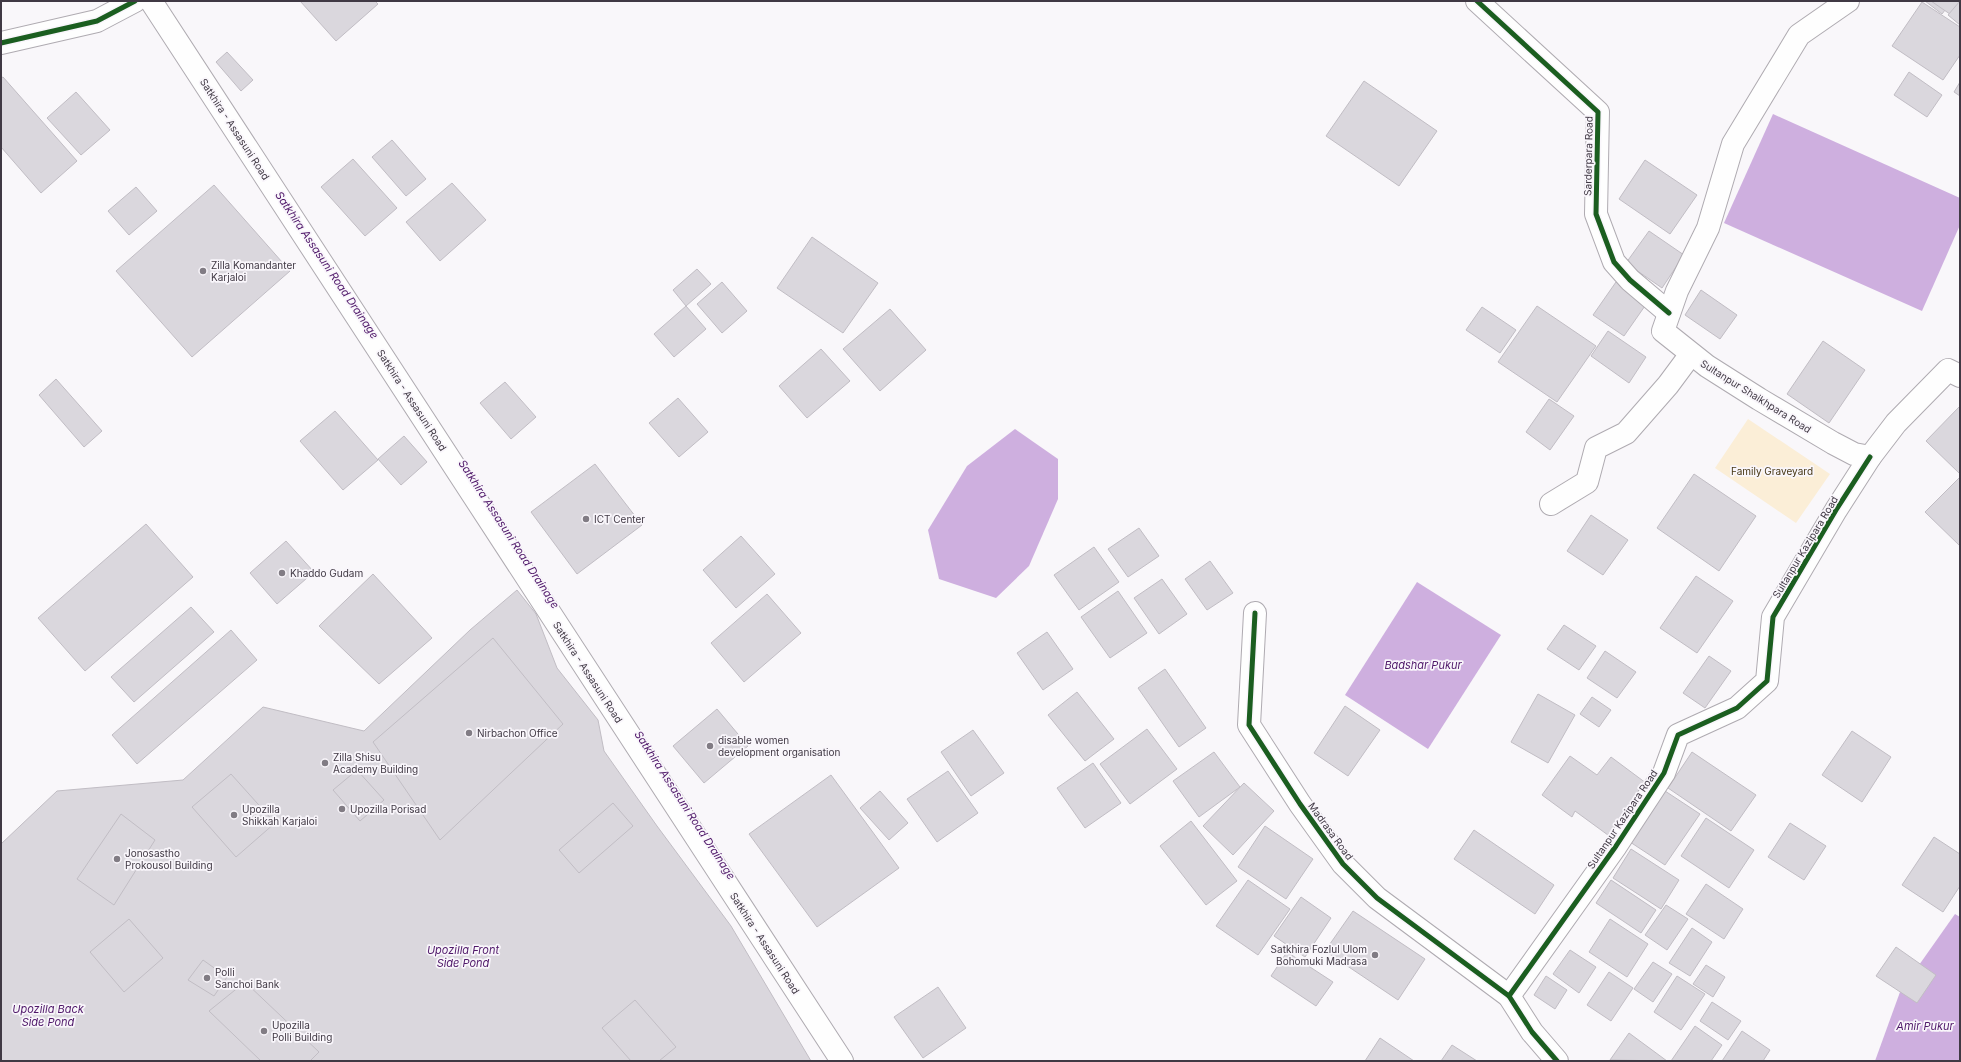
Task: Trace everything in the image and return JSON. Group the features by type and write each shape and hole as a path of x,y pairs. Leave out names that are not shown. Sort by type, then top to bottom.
{"main road":[{"path":"1,43 97,21 135,1"},
{"name":"Satkhira - Assasuni Road","path":"151,1 842,1061"},
{"name":"Sarderpara Road","path":"1477,1 1598,112 1596,214 1614,262 1630,280 1669,313"},
{"name":"Sultanpur Shaikhpara Road","path":"1848,1 1799,35 1733,144 1708,228 1677,291 1663,331 1713,370 1833,444 1854,454 1870,457"},
{"path":"1551,504 1587,482 1596,448 1626,433 1668,385 1691,354"},
{"path":"1870,457 1896,423 1948,370 1960,376"},
{"name":"Sultanpur Kazipara Road","path":"1509,996 1616,846 1664,773 1678,735 1737,708 1767,681 1773,617 1836,510 1870,457"},
{"name":"Madrasa Road","path":"1255,613 1249,725 1300,804 1343,864 1377,898 1509,996"},
{"path":"1509,996 1532,1032 1557,1061"}],"green space":[{"name":"Family Graveyard","path":"1748,419 1830,474 1796,523 1715,468"}],"water":[{"path":"1773,114 1960,198 1960,225 1922,311 1724,223"},
{"path":"1015,429 1058,459 1058,499 1029,566 996,598 939,579 928,530 967,466"},
{"name":"Badshar Pukur","path":"1417,582 1501,635 1428,749 1345,695"},
{"name":"Amir Pukur","path":"1955,914 1960,917 1960,1061 1875,1061 1900,992"}],"building":[{"path":"300,1 375,1 378,4 336,41"},
{"path":"1925,1 1952,1 1942,14"},
{"path":"1931,1 1960,1 1960,21"},
{"path":"1960,1 1960,25 1948,15"},
{"path":"1922,2 1960,27 1960,55 1943,80 1892,46"},
{"path":"227,52 253,80 241,91 216,62"},
{"path":"1909,72 1942,95 1927,117 1894,95"},
{"path":"3,77 77,161 41,193 1,147 1,78"},
{"path":"1364,81 1437,131 1399,186 1326,136"},
{"path":"1960,82 1960,96 1954,92"},
{"path":"76,92 110,130 81,155 47,118"},
{"path":"392,140 426,179 406,196 372,157"},
{"path":"353,159 397,208 365,236 321,187"},
{"path":"1645,160 1697,195 1670,234 1619,199"},
{"path":"452,183 486,220 440,261 406,222"},
{"name":"Zilla Komandanter Karjaloi","path":"214,185 290,271 192,357 116,271"},
{"path":"136,187 157,211 129,235 108,211"},
{"path":"1649,231 1684,255 1662,288 1626,263"},
{"path":"812,237 878,283 843,333 777,288"},
{"path":"697,269 711,284 686,306 673,290"},
{"path":"722,282 747,311 722,333 697,304"},
{"path":"1616,282 1647,303 1624,336 1593,315"},
{"path":"1701,290 1737,315 1720,339 1685,315"},
{"path":"686,306 706,329 674,357 654,334"},
{"path":"1537,306 1596,346 1557,402 1498,362"},
{"path":"1482,307 1516,330 1500,353 1466,330"},
{"path":"890,309 926,350 880,391 843,349"},
{"path":"1608,331 1646,357 1629,383 1591,356"},
{"path":"1823,341 1865,370 1829,423 1787,394"},
{"path":"821,349 850,381 807,418 779,386"},
{"path":"56,379 102,431 84,447 39,395"},
{"path":"505,382 536,417 511,439 480,403"},
{"path":"678,398 708,432 679,457 649,423"},
{"path":"1549,399 1574,416 1550,450 1526,432"},
{"path":"1960,406 1960,472 1959,473 1926,441"},
{"path":"335,411 378,460 343,490 300,441"},
{"path":"404,436 427,462 401,485 378,459"},
{"name":"ICT Center","path":"595,464 642,525 577,574 531,512"},
{"path":"1694,474 1756,516 1719,571 1657,528"},
{"path":"1960,477 1960,546 1925,512"},
{"path":"1591,515 1628,540 1603,575 1567,551"},
{"path":"146,524 193,577 85,671 38,618"},
{"path":"1139,528 1159,556 1128,577 1108,549"},
{"path":"741,536 775,574 736,608 703,570"},
{"name":"Khaddo Gudam","path":"286,541 314,572 277,604 250,573"},
{"path":"1094,547 1119,582 1079,610 1054,575"},
{"path":"1210,561 1233,593 1207,610 1185,579"},
{"path":"373,574 432,638 379,684 319,626"},
{"path":"1696,576 1733,601 1697,653 1660,628"},
{"path":"1162,579 1187,614 1159,634 1134,598"},
{"name":"Upozilla Porisad","path":"517,590 536,614 557,668 598,720 604,751 731,926 811,1061 1,1061 1,844 57,791 183,780 263,707 364,731 470,630"},
{"path":"1118,591 1147,633 1110,658 1081,617"},
{"path":"767,594 801,633 744,682 711,643"},
{"path":"191,607 214,632 134,702 111,677"},
{"path":"1564,625 1596,646 1579,670 1547,649"},
{"path":"231,630 257,660 137,764 112,735"},
{"path":"1047,632 1073,669 1043,690 1017,653"},
{"name":"Nirbachon Office","path":"493,638 563,724 440,840 373,742"},
{"path":"1605,651 1636,672 1617,698 1587,678"},
{"path":"1709,656 1731,671 1705,708 1683,693"},
{"path":"1165,669 1206,728 1179,747 1138,688"},
{"path":"1077,692 1114,739 1085,761 1048,715"},
{"path":"1538,694 1575,715 1548,763 1511,742"},
{"path":"1592,697 1611,710 1599,727 1580,714"},
{"path":"1345,706 1380,730 1348,776 1314,753"},
{"name":"disable women development organisation","path":"717,709 748,746 704,783 673,746"},
{"path":"1147,729 1177,769 1130,804 1100,764"},
{"path":"973,730 1004,773 971,796 941,752"},
{"path":"1852,731 1891,757 1862,802 1822,775"},
{"path":"1214,752 1240,787 1199,817 1173,781"},
{"path":"1692,752 1756,795 1731,831 1668,788"},
{"path":"1570,756 1597,775 1611,757 1650,786 1612,838 1575,811 1572,817 1542,795"},
{"path":"1093,763 1121,803 1085,828 1057,788"},
{"path":"357,770 384,800 360,821 333,790"},
{"path":"948,771 978,813 937,842 907,799"},
{"name":"Upozilla Shikkah Karjaloi","path":"231,774 275,823 236,857 192,807"},
{"path":"831,775 899,868 817,927 749,834"},
{"path":"1244,783 1274,811 1233,855 1203,826"},
{"path":"1662,789 1700,814 1665,865 1627,840"},
{"path":"880,791 908,823 889,840 860,808"},
{"path":"613,803 633,826 579,873 559,850"},
{"name":"Jonosastho Prokousol Building","path":"121,814 155,840 114,905 77,879"},
{"path":"1706,818 1754,850 1729,888 1681,856"},
{"path":"1191,821 1237,881 1206,905 1160,846"},
{"path":"1790,823 1826,846 1804,880 1768,857"},
{"path":"1265,826 1313,859 1286,899 1238,867"},
{"path":"1474,830 1554,885 1535,914 1454,859"},
{"path":"1934,837 1960,854 1960,886 1943,912 1902,885"},
{"path":"1631,849 1679,880 1661,909 1613,878"},
{"path":"1248,880 1290,909 1258,955 1216,926"},
{"path":"1611,880 1656,910 1641,933 1596,903"},
{"path":"1706,884 1743,909 1724,939 1686,914"},
{"path":"1301,897 1331,918 1305,957 1274,936"},
{"path":"1666,905 1688,919 1667,950 1645,935"},
{"name":"Satkhira Fozlul Ulom Bohomuki Madrasa","path":"1353,911 1425,959 1398,1000 1325,951"},
{"path":"129,919 163,958 124,992 90,952"},
{"path":"1610,919 1648,944 1627,977 1589,952"},
{"path":"1692,928 1712,942 1690,976 1669,963"},
{"path":"1896,947 1936,975 1917,1003 1876,976"},
{"path":"1570,950 1596,967 1579,993 1553,974"},
{"path":"1287,952 1333,982 1316,1006 1271,976"},
{"name":"Polli Sanchoi Bank","path":"203,960 227,977 214,996 188,980"},
{"path":"1653,962 1672,974 1653,1002 1634,989"},
{"path":"1706,965 1725,977 1713,997 1693,984"},
{"path":"1609,972 1633,988 1611,1021 1587,1005"},
{"path":"1546,976 1567,990 1555,1009 1534,995"},
{"path":"1677,976 1705,994 1681,1030 1654,1012"},
{"name":"Upozilla Polli Building","path":"245,982 319,1052 310,1061 261,1061 209,1011"},
{"path":"938,987 966,1028 923,1058 894,1017"},
{"path":"635,1000 676,1047 659,1061 631,1061 602,1028"},
{"path":"1712,1002 1741,1021 1728,1040 1700,1021"},
{"path":"1695,1026 1722,1045 1711,1061 1671,1061"},
{"path":"1742,1031 1770,1050 1763,1061 1722,1061"},
{"path":"1629,1033 1667,1061 1610,1060"},
{"path":"1380,1038 1414,1061 1365,1061"},
{"path":"1452,1045 1477,1061 1441,1061"}],"cycle path":[{"path":"1,43 97,21 135,1"},
{"path":"1477,1 1598,112 1596,214 1614,262 1630,280 1669,313"},
{"path":"1557,1061 1532,1032 1509,996 1616,846 1664,773 1678,735 1737,708 1767,681 1773,617 1836,510 1870,457"},
{"path":"1255,613 1249,725 1300,804 1343,864 1377,898 1509,996"}],"place":[{"name":"Zilla Komandanter Karjaloi","path":"203,271"},
{"name":"ICT Center","path":"586,519"},
{"name":"Khaddo Gudam","path":"282,573"},
{"name":"Nirbachon Office","path":"469,733"},
{"name":"disable women development organisation","path":"710,746"},
{"name":"Zilla Shisu Academy Building","path":"325,763"},
{"name":"Upozilla Porisad","path":"342,809"},
{"name":"Upozilla Shikkah Karjaloi","path":"234,815"},
{"name":"Jonosastho Prokousol Building","path":"117,859"},
{"name":"Satkhira Fozlul Ulom Bohomuki Madrasa","path":"1375,955"},
{"name":"Polli Sanchoi Bank","path":"207,978"},
{"name":"Upozilla Polli Building","path":"264,1031"}],"water label":[{"name":"Satkhira Assasuni Road Drainage","path":"327,265"},
{"name":"Satkhira Assasuni Road Drainage","path":"509,534"},
{"name":"Satkhira Assasuni Road Drainage","path":"685,805"},
{"name":"Upozilla Front Side Pond","path":"463,956"},
{"name":"Upozilla Back Side Pond","path":"48,1015"}]}
